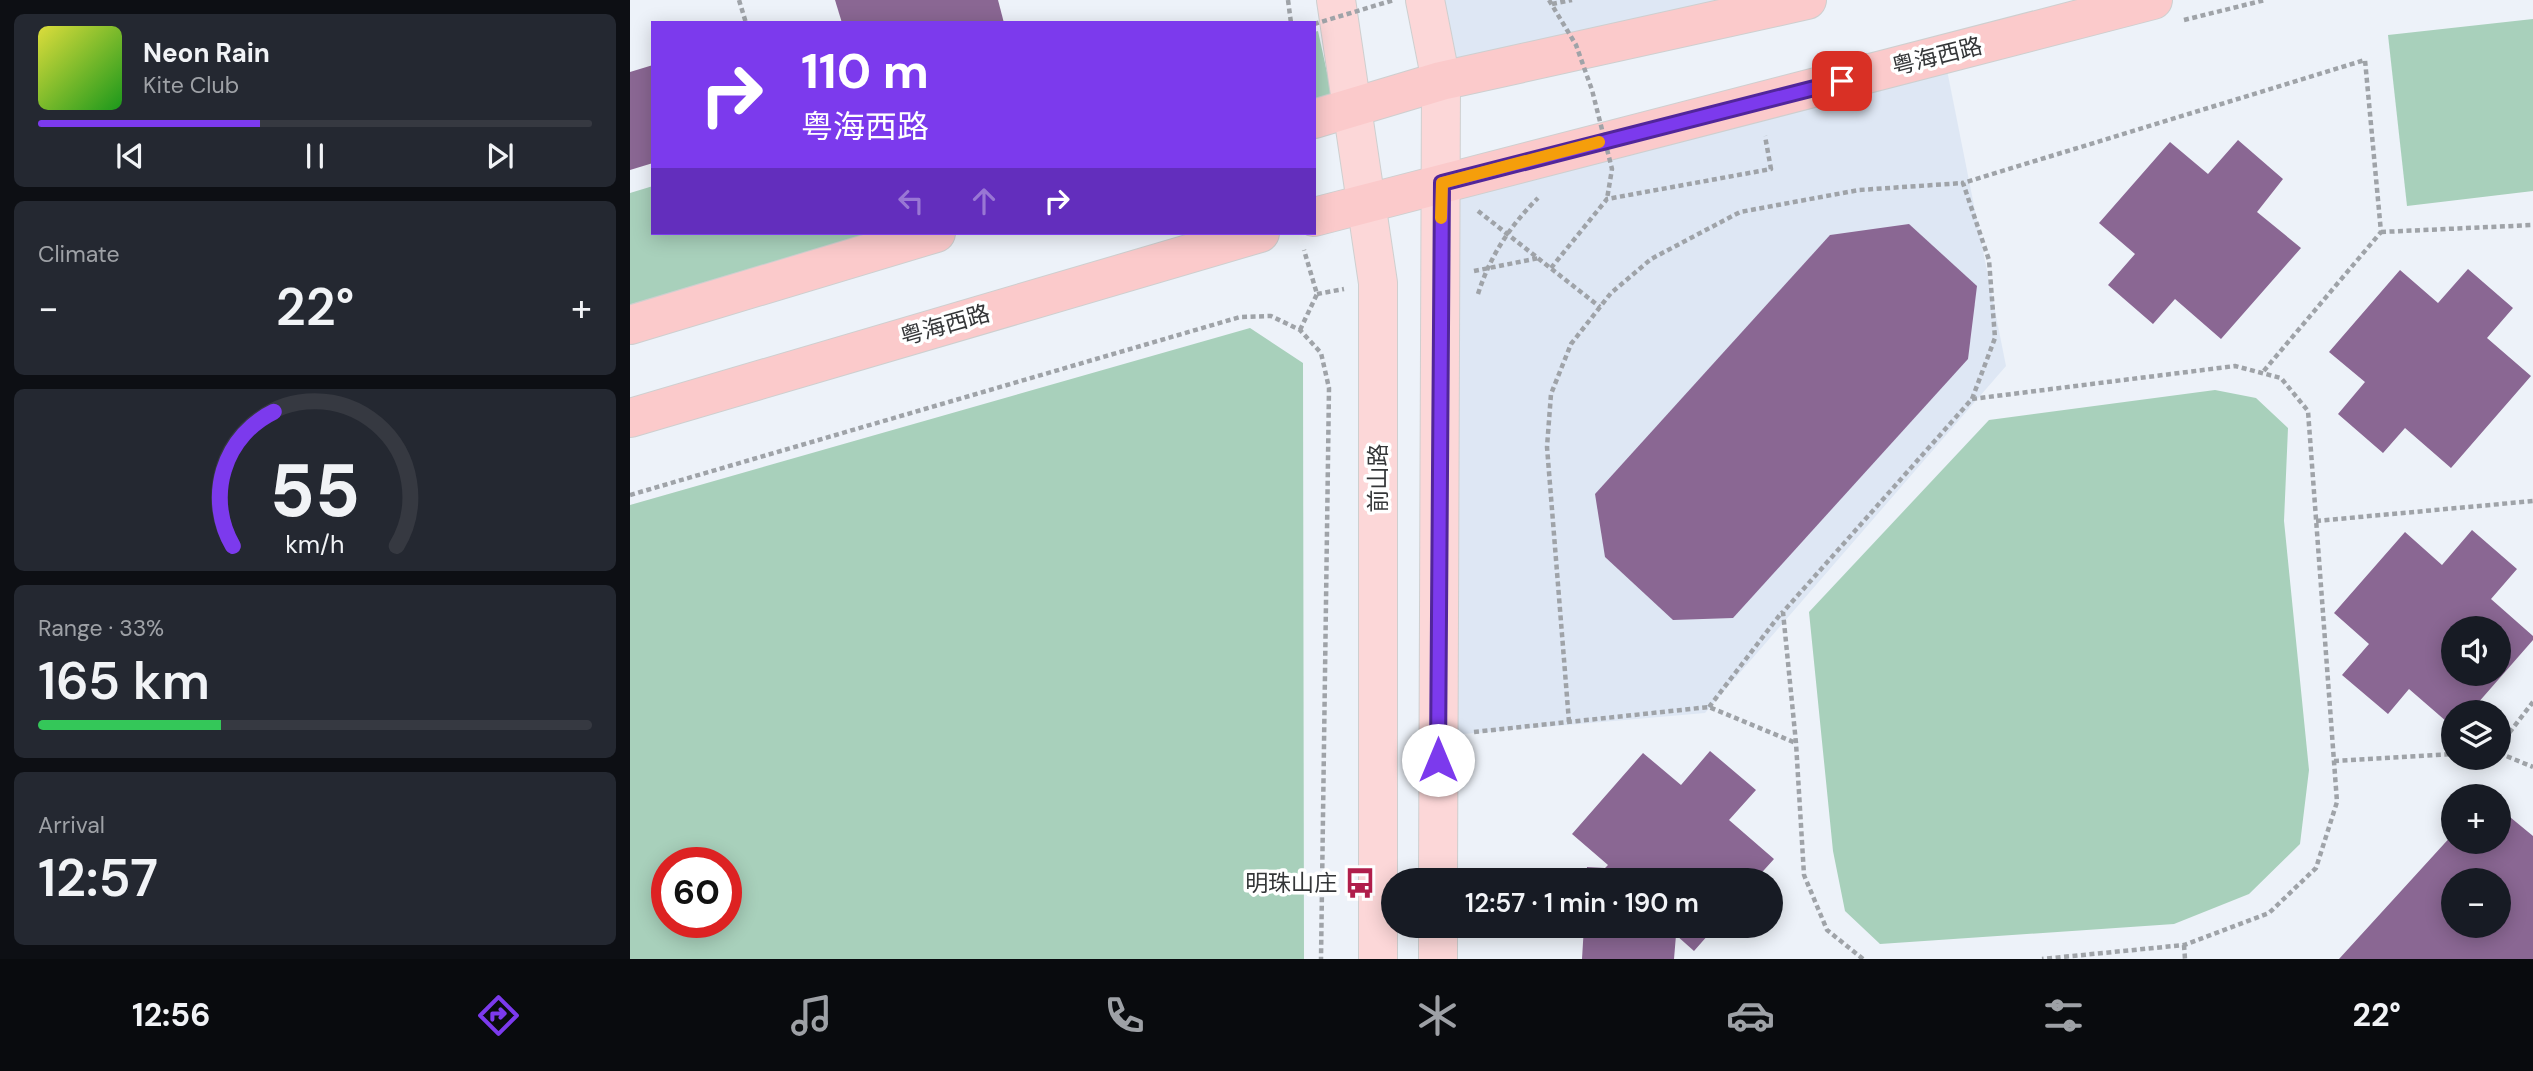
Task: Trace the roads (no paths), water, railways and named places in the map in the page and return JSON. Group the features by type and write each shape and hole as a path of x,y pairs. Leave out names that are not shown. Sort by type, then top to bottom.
{"highway":[{"path":"1316,118 1441,81 1807,0"},
{"name":"粤海西路","path":"1316,227 1366,202 2168,10"},
{"path":"630,324 929,235"},
{"name":"粤海西路","path":"630,418 1253,235"}],"main road":[{"name":"前山路","path":"1336,0 1378,283 1378,959"},
{"path":"1425,0 1441,81 1456,734 1439,868"},
{"path":"1438,938 1438,959"}],"place":[{"name":"明珠山庄","path":"1360,883"}]}
